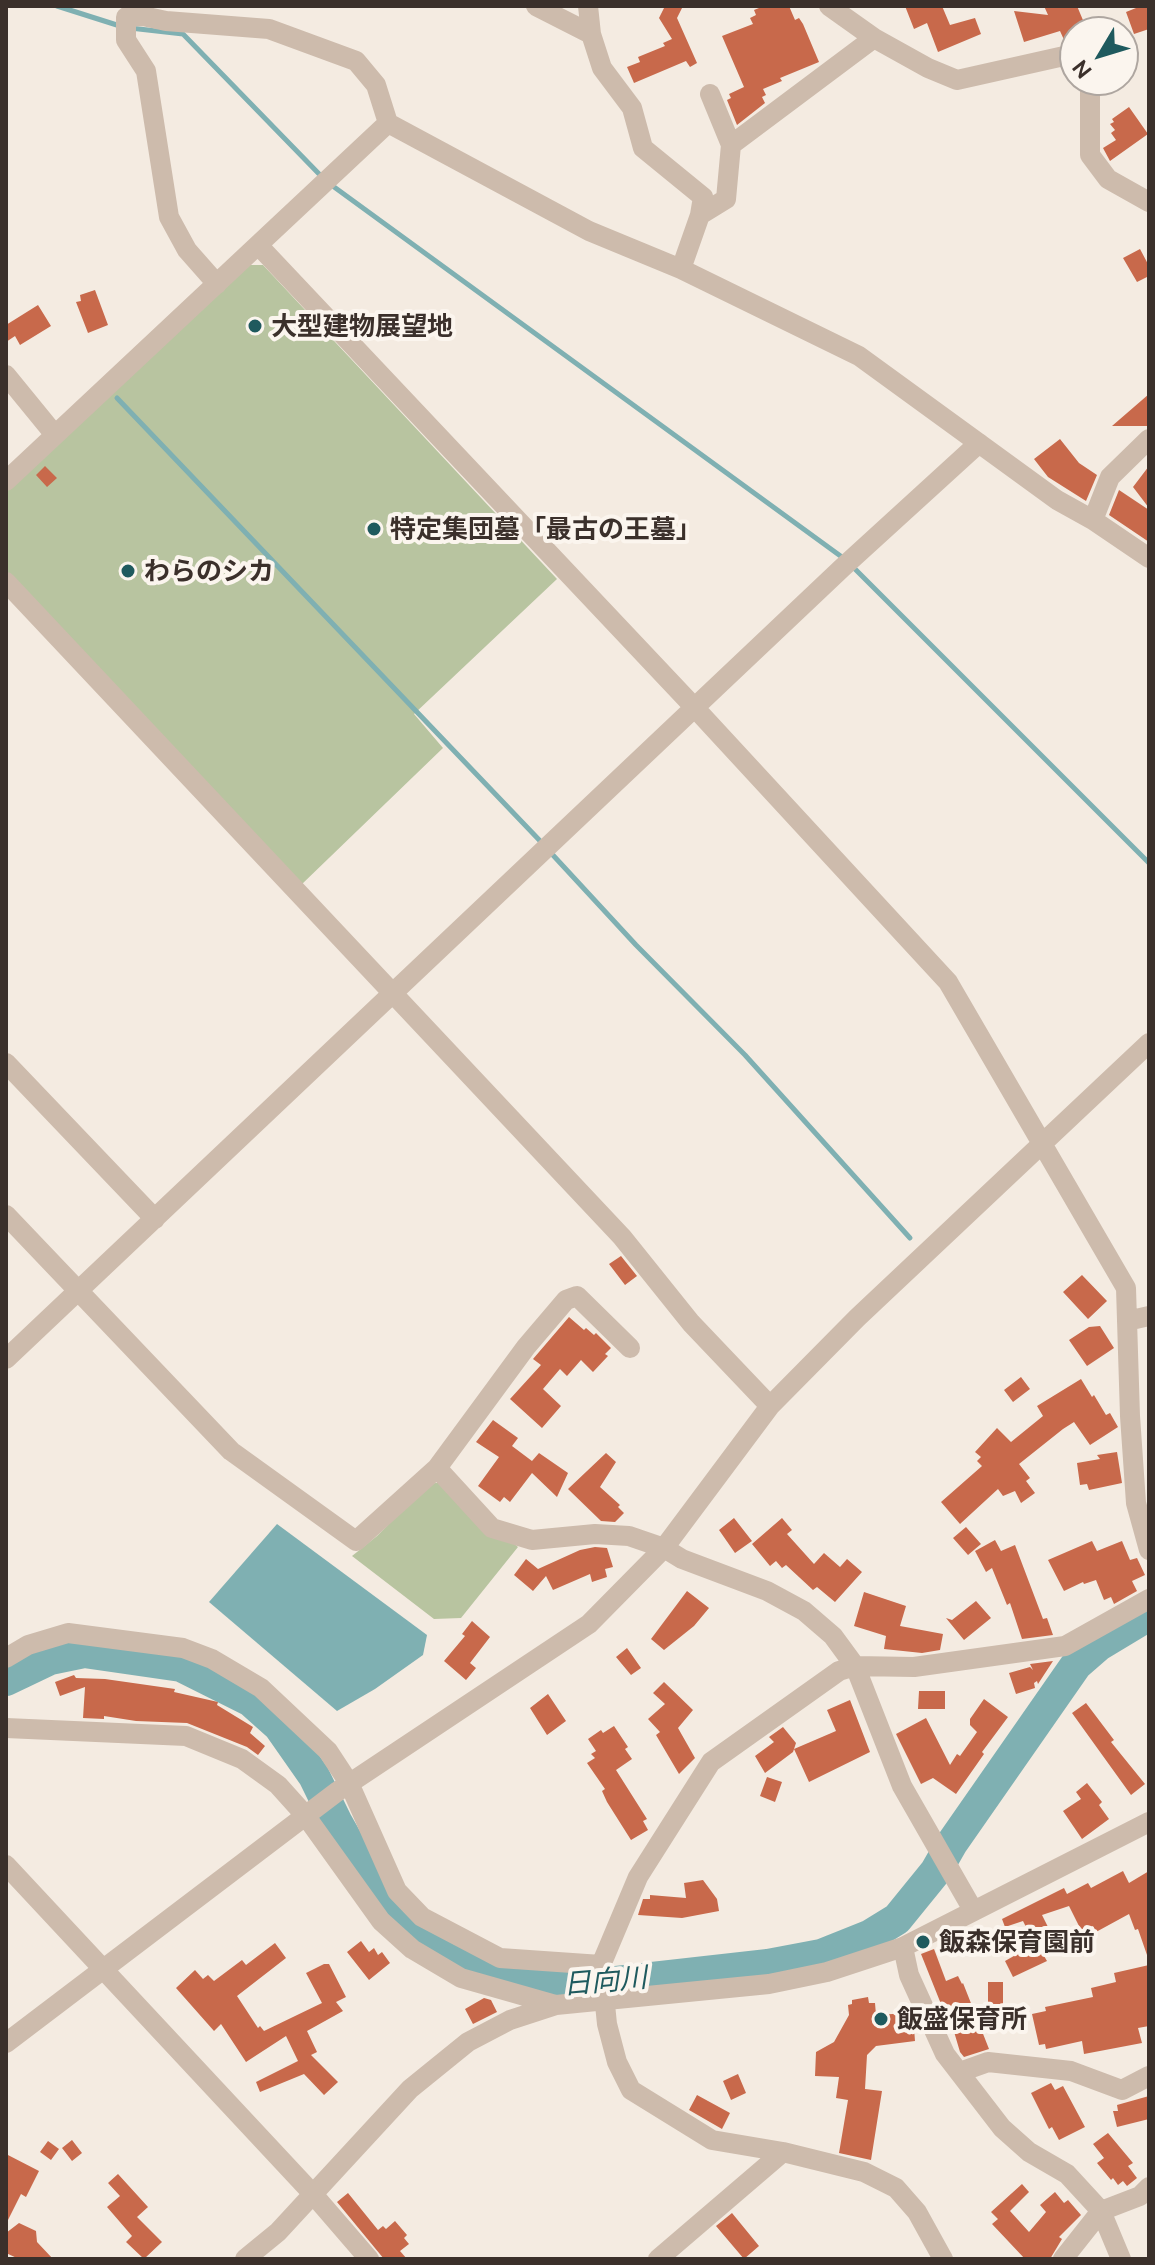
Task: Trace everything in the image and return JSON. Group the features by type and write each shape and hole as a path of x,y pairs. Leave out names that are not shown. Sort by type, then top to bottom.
{"street":[{"path":"536,6 591,34"},
{"path":"588,6 591,34 602,68 632,108 643,148 703,197 681,269"},
{"path":"829,6 874,38 957,80 1059,57"},
{"path":"217,284 187,250 169,217 146,71 126,40 138,13 166,21 269,29 356,61 376,85 388,123 589,231 681,269 859,356 1057,500 1149,558"},
{"path":"731,145 874,38"},
{"path":"700,215 726,199 731,145 710,94"},
{"path":"1090,96 1090,155 1108,179 1149,202"},
{"path":"6,481 388,123"},
{"path":"258,245 695,708 948,982 1126,1288 1136,1503 1149,1550"},
{"path":"6,375 55,435"},
{"path":"1093,520 1110,477 1149,439"},
{"path":"6,1359 848,563 979,443"},
{"path":"6,582 622,1237 691,1323 770,1406"},
{"path":"6,2043 343,1787 589,1624 664,1548 770,1406 857,1318 1149,1043"},
{"path":"6,1063 155,1219"},
{"path":"6,1215 231,1451 356,1541 437,1468 526,1347 566,1300 577,1296 630,1348"},
{"path":"1127,1321 1149,1316"},
{"path":"437,1468 492,1528 532,1540 595,1534 629,1536 767,1591 804,1611 833,1636 855,1666 902,1786 973,1910"},
{"path":"943,2259 917,2212 896,2188 864,2172 783,2152 712,2140 631,2090 617,2062 607,2024 601,1965 638,1877 711,1762 839,1671 855,1666 914,1667 1065,1646 1149,1599"},
{"path":"6,1658 28,1645 68,1633 183,1648 212,1659 261,1688 328,1751 343,1787 397,1891 422,1917 500,1958 601,1965"},
{"path":"6,1728 186,1736 242,1759 278,1785 308,1813 381,1921 412,1949 461,1978 556,2005"},
{"path":"245,2259 278,2232 410,2089 442,2060 510,2020 556,2005 769,1984 827,1972 903,1947 1149,1822"},
{"path":"6,1865 312,2193 369,2259"},
{"path":"903,1947 909,1975 945,2054 1002,2128 1029,2152 1067,2174 1101,2211 1121,2259"},
{"path":"960,2072 988,2062 1071,2071 1122,2090 1149,2076"},
{"path":"658,2259 783,2152"},
{"path":"1063,2259 1101,2211 1140,2196 1149,2187"}],"green space":[{"path":"249,265 263,265 557,579 414,714 443,748 301,885 6,574 6,492"},
{"path":"442,1482 518,1547 461,1618 434,1619 352,1556 377,1536 429,1484"}],"water":[{"path":"277,1524 427,1635 423,1655 337,1711 209,1602"}],"building":[{"path":"665,6 683,6 677,18 697,63 690,67 686,61 634,83 627,67 640,62 638,57 665,46 663,43 672,39 659,18"},
{"path":"764,6 789,6 795,20 799,18 803,24 819,62 780,78 782,81 763,89 765,103 737,125 727,100 731,98 729,94 744,87 722,36 753,24 750,18 756,15 754,10"},
{"path":"905,6 942,6 950,25 975,18 981,34 938,52 927,23 914,29"},
{"path":"1044,6 1077,6 1081,16 1059,16 1059,31 1024,42 1014,11 1048,15"},
{"path":"1149,6 1149,29 1139,32 1139,16 1127,16 1126,12"},
{"path":"1129,107 1148,134 1110,161 1103,148 1116,140 1111,133 1115,130 1110,124"},
{"path":"1140,249 1149,266 1149,276 1137,282 1123,258"},
{"path":"95,290 108,325 88,333 76,302 81,301 80,295"},
{"path":"38,305 51,326 20,345 15,336 6,342 6,325"},
{"path":"1149,394 1149,426 1112,426"},
{"path":"1060,439 1079,463 1097,475 1086,501 1048,477 1034,459"},
{"path":"45,466 57,478 47,487 36,475"},
{"path":"1149,466 1149,508 1133,487"},
{"path":"1119,490 1149,510 1149,542 1109,515"},
{"path":"621,1256 637,1276 625,1285 609,1264"},
{"path":"1082,1275 1107,1301 1088,1319 1063,1292"},
{"path":"569,1317 584,1330 586,1328 594,1335 596,1333 611,1348 593,1372 581,1360 567,1376 560,1369 543,1389 561,1406 542,1428 510,1399 541,1365 533,1359"},
{"path":"1100,1326 1114,1348 1087,1366 1069,1340 1089,1327"},
{"path":"1021,1377 1030,1389 1013,1402 1004,1390"},
{"path":"1081,1379 1118,1427 1090,1445 1074,1422 1019,1464 1030,1478 1026,1481 1035,1493 1021,1503 1015,1491 1003,1496 998,1489 960,1524 941,1502 982,1466 977,1461 981,1457 975,1452 997,1428 1011,1442 1043,1416 1037,1406"},
{"path":"493,1420 518,1438 512,1446 532,1461 539,1453 568,1473 557,1497 532,1473 510,1502 504,1497 500,1502 478,1486 499,1457 476,1442"},
{"path":"1117,1452 1122,1483 1089,1490 1087,1484 1080,1485 1077,1463 1100,1459 1097,1455"},
{"path":"606,1453 616,1462 600,1487 620,1505 618,1507 624,1513 615,1522 601,1521 568,1489"},
{"path":"734,1518 752,1541 735,1553 719,1530"},
{"path":"782,1518 792,1530 787,1534 814,1564 824,1553 840,1567 847,1559 862,1572 835,1602 817,1587 813,1590 786,1565 782,1568 776,1561 770,1566 752,1544"},
{"path":"966,1527 981,1544 968,1555 953,1538"},
{"path":"995,1540 1001,1551 1015,1545 1043,1619 1047,1618 1053,1635 1022,1639 1010,1603 1007,1605 992,1568 986,1572 975,1551"},
{"path":"1092,1541 1097,1551 1122,1541 1130,1560 1137,1558 1145,1575 1132,1581 1137,1591 1114,1604 1111,1597 1104,1600 1096,1580 1064,1591 1048,1560"},
{"path":"607,1548 613,1567 605,1569 607,1577 592,1582 590,1574 553,1590 546,1576 533,1591 514,1575 526,1559 538,1569 580,1550"},
{"path":"687,1591 709,1608 694,1626 664,1650 651,1639"},
{"path":"864,1592 906,1606 900,1626 943,1634 940,1650 922,1653 884,1649 886,1636 854,1626"},
{"path":"976,1601 991,1618 964,1640 946,1618 952,1620"},
{"path":"472,1621 490,1637 470,1663 476,1668 466,1680 444,1661 465,1636 462,1634"},
{"path":"627,1648 641,1668 631,1675 616,1657"},
{"path":"1053,1661 1038,1684 1037,1681 1034,1683 1035,1688 1016,1694 1009,1673 1030,1667 1033,1670 1030,1664"},
{"path":"74,1675 76,1678 175,1689 174,1692 218,1702 217,1705 253,1727 250,1733 265,1746 258,1755 247,1747 187,1723 104,1716 104,1719 83,1718 85,1687 60,1696 55,1682"},
{"path":"664,1682 693,1710 678,1728 695,1758 679,1774 656,1735 660,1732 648,1719 665,1704 653,1693"},
{"path":"919,1691 945,1691 945,1709 918,1709"},
{"path":"548,1694 566,1721 547,1735 530,1708"},
{"path":"984,1699 1008,1717 956,1794 933,1778 921,1784 896,1734 926,1718 950,1765 977,1732 970,1725 970,1719"},
{"path":"850,1700 870,1752 809,1782 794,1749 836,1731 827,1710"},
{"path":"1086,1703 1114,1740 1111,1742 1145,1784 1131,1795 1072,1713"},
{"path":"614,1726 632,1759 616,1770 647,1819 643,1821 648,1830 631,1840 607,1802 602,1791 605,1789 587,1763 595,1758 591,1754 596,1751 588,1739"},
{"path":"783,1727 796,1743 793,1752 765,1773 755,1756 774,1742 769,1737"},
{"path":"767,1777 782,1782 775,1802 760,1796"},
{"path":"1087,1783 1102,1802 1099,1805 1109,1819 1082,1839 1063,1811 1081,1799 1076,1792"},
{"path":"1123,1871 1129,1883 1149,1871 1149,1955 1129,1914 1096,1932 1093,1926 1082,1932 1069,1906 1042,1915 1059,1949 1044,1956 1047,1961 1013,1977 1005,1961 1030,1947 1026,1940 1031,1937 1023,1921 1005,1927 1002,1919 1064,1888 1067,1894 1088,1883 1091,1888"},
{"path":"703,1880 717,1899 719,1911 682,1918 638,1915 643,1899 650,1899 650,1895 686,1898 684,1883"},
{"path":"361,1941 369,1952 374,1948 378,1955 382,1952 390,1963 369,1980 347,1952"},
{"path":"275,1943 286,1958 237,1996 258,2028 260,2026 264,2031 322,2003 306,1973 329,1964 346,1997 336,2002 343,2011 307,2031 317,2052 311,2055 338,2082 324,2095 304,2074 260,2092 256,2082 298,2061 286,2036 246,2062 221,2024 214,2031 176,1988 195,1970 203,1979 208,1975 214,1981 242,1960 246,1965"},
{"path":"934,1949 946,1981 958,1976 963,1983 989,2049 964,2057 960,2052 950,2018 947,2019 921,1954"},
{"path":"1149,1965 1149,2026 1138,2028 1142,2043 1084,2054 1082,2041 1046,2049 1045,2044 1039,2045 1032,2014 1046,2011 1045,2007 1093,1997 1091,1988 1116,1982 1114,1973"},
{"path":"988,1982 1003,1982 1003,2012 988,2012"},
{"path":"868,1997 869,2003 875,2003 876,2015 913,2015 915,2041 876,2046 867,2055 865,2089 882,2091 871,2160 839,2153 848,2100 836,2098 839,2077 815,2076 816,2052 834,2042 849,2015 848,2005 852,2004 852,2000"},
{"path":"484,1998 491,2000 497,2012 473,2024 465,2009"},
{"path":"738,2074 746,2093 731,2100 723,2081"},
{"path":"1051,2083 1055,2090 1063,2086 1085,2127 1059,2140 1052,2127 1049,2129 1031,2093"},
{"path":"697,2095 730,2113 722,2129 689,2110"},
{"path":"1149,2096 1149,2119 1117,2127 1113,2111 1118,2111 1117,2105"},
{"path":"1108,2133 1133,2163 1128,2166 1137,2178 1127,2186 1123,2181 1118,2185 1113,2178 1111,2180 1097,2163 1104,2158 1093,2144"},
{"path":"72,2140 82,2153 72,2161 62,2148"},
{"path":"48,2141 59,2149 51,2160 40,2152"},
{"path":"6,2154 39,2171 26,2197 21,2194 6,2224"},
{"path":"118,2174 148,2207 137,2217 162,2242 144,2259 126,2242 132,2236 107,2207 120,2196 108,2183"},
{"path":"1022,2184 1029,2192 1010,2211 1029,2232 1046,2212 1040,2205 1055,2192 1064,2203 1068,2200 1081,2215 1059,2237 1062,2239 1050,2259 1025,2259 992,2224 998,2219 991,2212"},
{"path":"348,2193 378,2230 383,2226 386,2229 395,2221 407,2235 404,2238 409,2244 400,2251 407,2259 384,2259 337,2202"},
{"path":"732,2213 759,2246 744,2259 716,2226"},
{"path":"19,2223 36,2231 37,2242 53,2259 19,2259 6,2253 6,2233"}],"waterway":[{"path":"57,6 120,26"},
{"path":"130,28 183,34 323,178"},
{"path":"330,184 846,560"},
{"path":"117,398 544,845"},
{"path":"853,567 1149,863"},
{"path":"551,853 636,945 745,1055 910,1238"},
{"name":"日向川","path":"6,1680 50,1659 84,1652 181,1666 251,1701 279,1726 314,1776 378,1895 402,1927 429,1948 462,1964 563,1988 768,1965 821,1955 871,1935 897,1919 936,1871 952,1843 1076,1665 1099,1645 1149,1615"}],"place":[{"name":"大型建物展望地","path":"255,326"},
{"name":"特定集団墓「最古の王墓」","path":"374,529"},
{"name":"わらのシカ","path":"128,571"},
{"name":"飯森保育園前","path":"923,1942"},
{"name":"飯盛保育所","path":"881,2019"}]}
